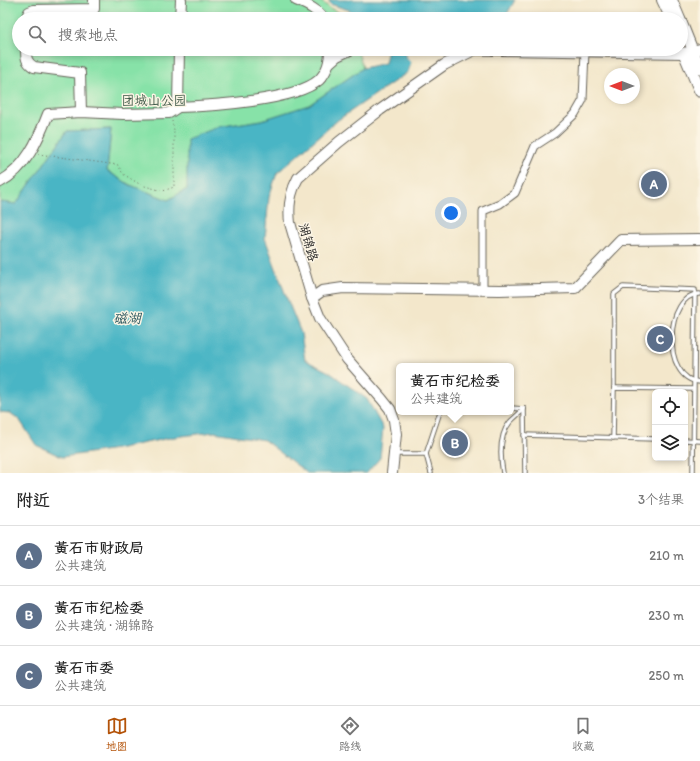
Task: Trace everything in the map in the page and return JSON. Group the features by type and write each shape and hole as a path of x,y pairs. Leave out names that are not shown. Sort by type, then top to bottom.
{"main road":[{"path":"690,50 700,69"},
{"path":"690,50 700,91"}],"street":[{"path":"29,12 34,10 94,9 94,0"},
{"path":"180,0 180,12"},
{"path":"296,0 318,12"},
{"path":"662,0 668,12"},
{"path":"672,0 677,12"},
{"path":"26,56 28,63 34,67 80,73 81,112"},
{"path":"178,107 179,56"},
{"path":"329,63 330,56"},
{"path":"0,182 9,177 20,167 30,153 48,114 81,112 123,114 169,113 178,107 242,102 287,94 305,89 312,85 323,75 329,63 336,56"},
{"name":"湖锦路","path":"392,473 396,434 394,420 390,409 346,359 320,318 312,298 290,223 288,211 289,198 298,178 359,126 444,65 462,56"},
{"path":"483,290 483,211 500,204 515,193 535,146 554,134 575,114 583,100 585,56"},
{"path":"312,298 322,291 343,288 544,290 575,288 621,240 700,239"}],"lane":[{"path":"613,438 614,294 623,287 695,290 693,473"},
{"path":"700,294 694,294 682,303 676,312 671,337 675,362 681,373 694,382 700,382"},
{"path":"614,388 693,389"},
{"path":"514,408 524,408"},
{"path":"524,408 525,473"},
{"path":"503,473 500,457 504,431 510,422 524,408"},
{"path":"432,473 426,454 439,415"},
{"path":"524,435 652,439"},
{"path":"688,440 700,441"},
{"path":"394,454 426,454"}],"path":[{"path":"40,154 118,166 123,174 141,186 163,191 174,187 174,130 171,120"}],"green space":[{"name":"团城山公园","path":"0,0 319,0 338,12 12,12 12,56 359,56 363,68 309,105 262,120 218,127 187,189 168,200 130,185 107,171 111,129 67,131 16,204 0,202"}],"water":[{"path":"329,0 515,0 508,12 351,12 330,4"},
{"name":"磁湖","path":"386,56 405,56 411,62 408,72 338,120 277,173 269,197 265,238 301,333 305,360 329,372 367,399 383,428 380,458 367,473 307,473 264,440 214,432 174,437 116,449 62,457 36,445 19,419 10,413 0,412 0,202 16,204 67,131 111,129 107,171 130,185 168,200 187,189 187,139 218,127 262,120 309,105 363,68 385,63"}],"place":[{"name":"黄石市财政局","path":"654,184"},
{"name":"黄石市委","path":"660,339"},
{"name":"黄石市纪检委","path":"455,443"}]}
